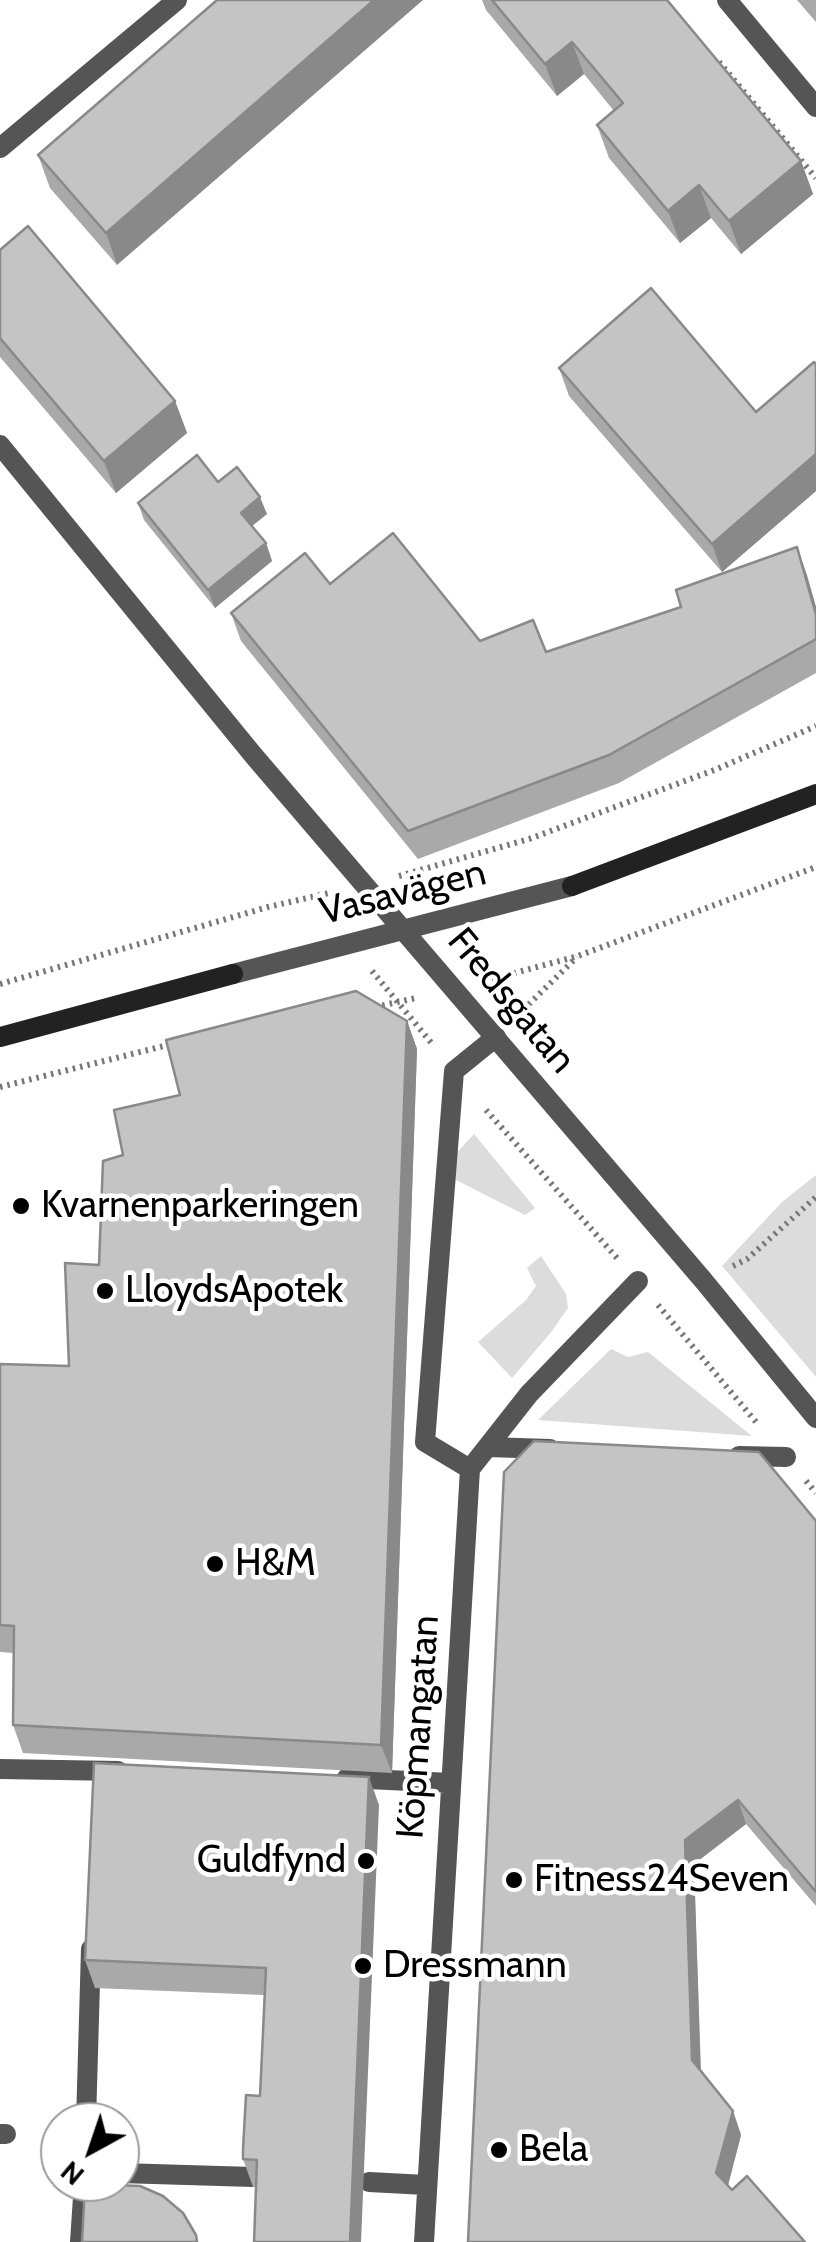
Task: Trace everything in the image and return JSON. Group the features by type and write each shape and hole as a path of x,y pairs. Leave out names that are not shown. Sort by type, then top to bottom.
{"main road":[{"name":"Vasavägen","path":"572,886 816,794"},
{"name":"Vasavägen","path":"0,1037 233,974"}],"street":[{"path":"0,148 177,0"},
{"path":"727,0 816,107"},
{"name":"Fredsgatan","path":"0,445 254,756 703,1280 816,1418"},
{"name":"Vasavägen","path":"233,974 572,886"},
{"path":"496,1038 454,1071 425,1442 470,1469 529,1394 638,1280"},
{"path":"487,1447 567,1450"},
{"path":"726,1455 786,1457"},
{"name":"Köpmangatan","path":"424,2242 470,1469"},
{"path":"0,1769 96,1780 135,1771"},
{"path":"332,1778 450,1783"},
{"path":"87,2102 92,1927"},
{"path":"140,2174 253,2177"},
{"path":"369,2182 426,2185"},
{"path":"80,2242 83,2202"}],"path":[{"path":"716,60 816,178"},
{"path":"0,984 529,839 718,768 816,726"},
{"path":"496,1038 578,956"},
{"path":"816,1197 747,1259 703,1280 661,1309 816,1493"}],"shaded area":[{"path":"474,1134 535,1208 525,1215 452,1178 450,1160"},
{"path":"816,1175 816,1377 722,1266 782,1202"},
{"path":"541,1256 566,1294 568,1308 512,1378 478,1342 526,1300 536,1286 527,1268"},
{"path":"611,1349 628,1357 648,1352 752,1436 538,1420"}],"building":[{"path":"217,0 374,0 106,233 38,155"},
{"path":"492,0 667,0 801,161 729,221 699,185 668,211 597,125 623,103 572,42 545,64"},
{"path":"28,226 175,401 104,461 0,338 0,250"},
{"path":"651,288 756,412 816,364 816,454 712,544 559,368"},
{"path":"197,455 218,482 237,467 260,497 241,513 266,543 208,590 138,503"},
{"path":"393,533 480,641 533,620 546,652 681,607 676,590 797,547 816,615 816,639 609,755 408,831 231,613 305,553 330,584"},
{"path":"356,991 407,1021 381,1745 13,1725 14,1626 0,1625 0,1364 69,1366 65,1263 99,1265 103,1161 123,1155 114,1110 180,1095 166,1040"},
{"path":"534,1441 759,1452 816,1521 816,1892 738,1800 685,1840 692,2060 733,2111 716,2173 732,2190 747,2176 805,2242 468,2242 504,1472"},
{"path":"94,1763 369,1777 350,2242 254,2242 257,2160 243,2159 243,2149 246,2095 260,2096 266,1968 85,1960"},
{"path":"140,2186 163,2196 183,2213 197,2242 82,2242 84,2202 140,2202"}],"place":[{"name":"Kvarnenparkeringen","path":"21,1206"},
{"name":"LloydsApotek","path":"105,1291"},
{"name":"H&M","path":"215,1564"},
{"name":"Guldfynd","path":"366,1861"},
{"name":"Fitness24Seven","path":"514,1880"},
{"name":"Dressmann","path":"363,1966"},
{"name":"Bela","path":"499,2150"}]}
